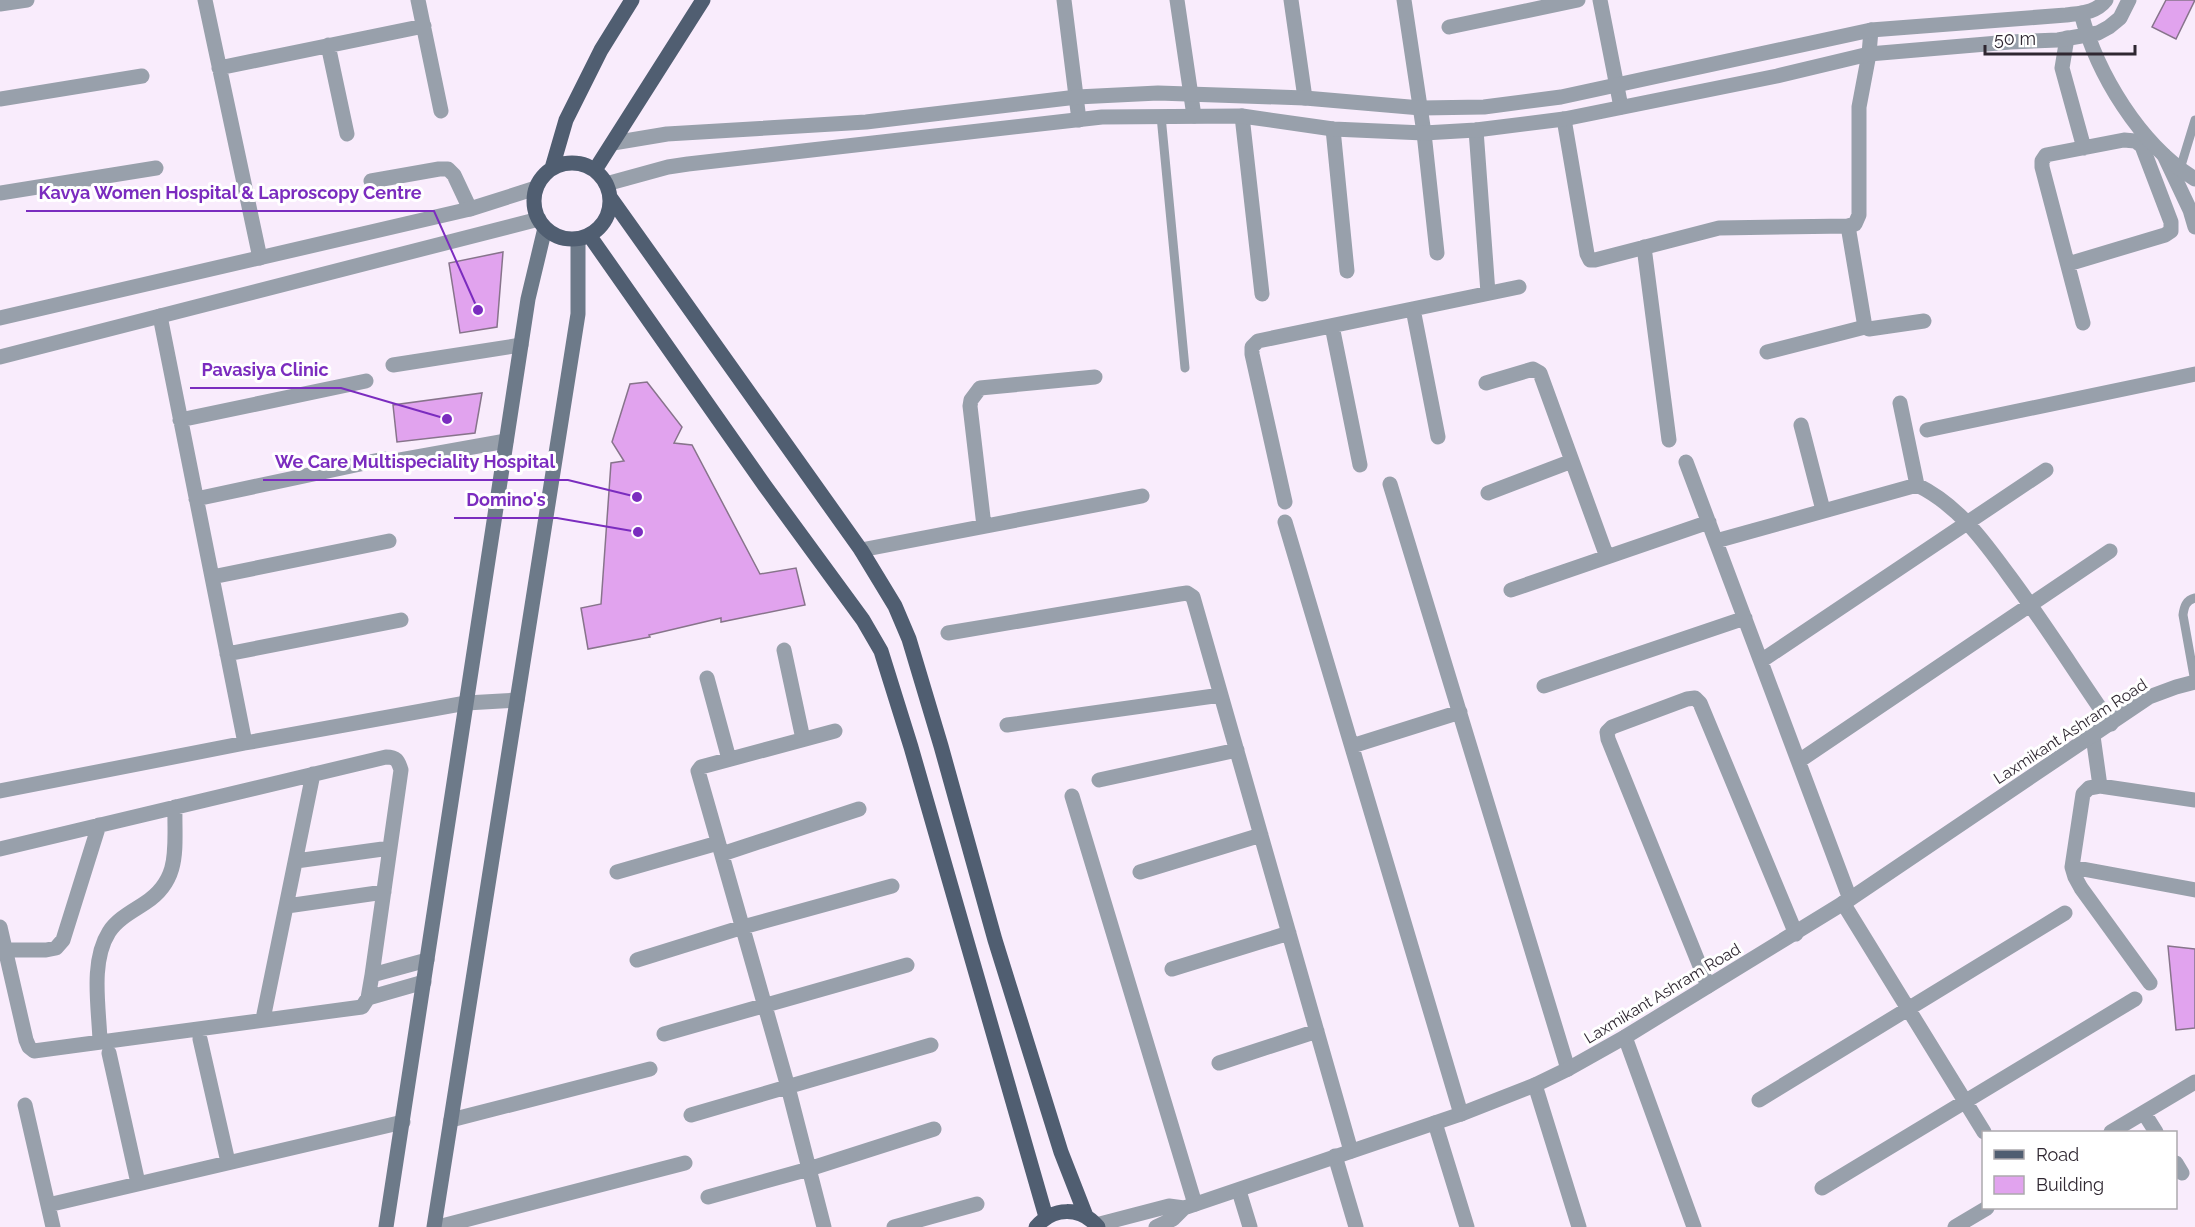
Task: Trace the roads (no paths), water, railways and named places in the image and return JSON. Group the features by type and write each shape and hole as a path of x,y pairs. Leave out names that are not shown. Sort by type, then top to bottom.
{"main road":[{"path":"386,1227 528,299 542,223 534,199 536,188 552,168 566,120 601,50 632,0"},
{"path":"595,170 703,0"},
{"path":"552,168 574,163 595,170 861,550 895,606 909,639 999,951 1061,1152 1093,1223"},
{"path":"542,223 560,237 583,237 598,229 606,219 610,208 608,190"},
{"path":"436,1227 578,314 583,237"},
{"path":"583,237 867,626 881,651 911,747 1041,1222 1059,1212 1066,1212 1093,1223"}],"street":[{"path":"0,4 27,0"},
{"path":"205,0 260,258"},
{"path":"418,0 441,111"},
{"path":"1064,0 1079,120"},
{"path":"1177,0 1194,116"},
{"path":"1291,0 1305,98"},
{"path":"1404,0 1424,133 1437,253"},
{"path":"1449,27 1578,0"},
{"path":"1600,0 1622,107"},
{"path":"613,143 667,134 866,122 1077,97 1190,93 1305,98 1420,108 1484,107 1561,97 1871,30 2066,15 2092,11 2106,0"},
{"path":"608,190 668,167 688,164 1079,120 1161,116 1242,117 1333,129 1424,133 1476,130 1564,118 1622,107 1777,76 1869,54 2067,38 2098,33 2120,18 2129,0"},
{"path":"2081,13 2087,35 2106,76 2126,109 2151,142 2180,169 2195,179"},
{"path":"219,68 424,26"},
{"path":"1564,118 1587,254 1590,260 1729,227 1848,226 1855,224 1859,215 1859,107 1871,30"},
{"path":"2067,38 2062,68 2084,148"},
{"path":"328,45 347,134"},
{"path":"0,99 142,76"},
{"path":"1242,117 1262,294"},
{"path":"1333,129 1347,271"},
{"path":"1476,130 1488,293"},
{"path":"2067,264 2166,236 2171,231 2171,222 2142,146 2135,141 2046,155 2042,161 2067,264 2083,323"},
{"path":"2164,155 2190,210 2195,227"},
{"path":"0,193 156,168"},
{"path":"371,181 448,169 454,175 470,209"},
{"path":"0,318 470,209 536,188"},
{"path":"0,357 542,223"},
{"path":"1848,226 1865,327"},
{"path":"1644,247 1669,440"},
{"path":"1284,502 1252,354 1252,347 1258,341 1519,287"},
{"path":"1413,309 1438,437"},
{"path":"160,316 245,743"},
{"path":"1767,352 1865,327 1869,329 1924,321"},
{"path":"1332,326 1360,465"},
{"path":"393,365 521,345"},
{"path":"1486,383 1537,370 1540,373 1607,557"},
{"path":"1928,430 2195,374"},
{"path":"984,526 970,406 975,393 980,388 1095,377"},
{"path":"180,420 366,381"},
{"path":"1900,403 1917,484"},
{"path":"1801,425 1823,510"},
{"path":"400,460 506,441"},
{"path":"196,499 384,459"},
{"path":"1488,493 1572,461"},
{"path":"1686,462 1798,761 1847,901 1908,1010 1983,1131"},
{"path":"1761,661 2046,470"},
{"path":"1390,484 1568,1069"},
{"path":"1716,541 1917,484 1968,522 2031,605 2111,724"},
{"path":"861,550 1142,496"},
{"path":"1285,522 1461,1114"},
{"path":"1511,590 1709,522"},
{"path":"212,577 389,541"},
{"path":"1798,761 2110,551"},
{"path":"948,633 1187,593 1193,597 1351,1151"},
{"path":"1545,686 1745,618"},
{"path":"227,654 401,620"},
{"path":"784,650 803,739"},
{"path":"707,678 729,759"},
{"name":"Laxmikant Ashram Road","path":"1093,1223 1169,1206 1190,1206 1239,1191 1461,1114 1535,1085 1568,1069 1796,934 2149,697 2195,682"},
{"path":"1007,725 1221,695"},
{"path":"0,791 466,703 517,699"},
{"path":"1708,987 1608,739 1607,732 1612,727 1687,699 1695,699 1700,703 1796,934"},
{"path":"1352,746 1460,712"},
{"path":"824,1227 788,1087 698,771 700,767 835,731"},
{"path":"2093,736 2100,786"},
{"path":"1099,780 1237,750"},
{"path":"0,849 386,757 393,757 398,761 401,770 372,975 368,998 362,1007 263,1019 105,1047 34,1051 29,1047 0,927"},
{"path":"263,1019 313,774"},
{"path":"2150,983 2075,877 2072,867 2083,794 2089,788 2100,786 2195,800"},
{"path":"1072,796 1190,1206 1173,1219 1156,1227"},
{"path":"138,1183 105,1047 98,982 100,957 108,933 116,923 150,899 170,878 173,866 176,807"},
{"path":"617,872 720,849 859,809"},
{"path":"5,950 46,950 56,948 63,940 99,825"},
{"path":"1140,872 1261,835"},
{"path":"296,861 390,848"},
{"path":"2072,867 2195,890"},
{"path":"637,960 743,927 892,886"},
{"path":"287,906 384,892"},
{"path":"1759,1100 2065,913"},
{"path":"1172,969 1289,933"},
{"path":"372,975 427,960"},
{"path":"664,1034 907,965"},
{"path":"368,998 424,982"},
{"path":"1822,1188 2135,999"},
{"path":"1219,1063 1317,1031"},
{"path":"1624,1037 1694,1227"},
{"path":"200,1038 228,1162"},
{"path":"691,1115 931,1045"},
{"path":"451,1120 650,1069"},
{"path":"2113,1131 2195,1082"},
{"path":"1535,1085 1580,1227"},
{"path":"25,1105 53,1227"},
{"path":"2144,1113 2156,1131"},
{"path":"48,1204 402,1122"},
{"path":"1435,1123 1467,1227"},
{"path":"708,1197 809,1169 934,1129"},
{"path":"1335,1156 1356,1227"},
{"path":"436,1227 685,1162"},
{"path":"1239,1191 1250,1227"},
{"path":"894,1227 977,1204"},
{"path":"1955,1227 1985,1209"}],"lane":[{"path":"1161,116 1185,368"},
{"path":"2180,169 2195,120"},
{"path":"2195,598 2184,606 2182,615 2195,682"}],"place":[{"name":"Kavya Women Hospital & Laproscopy Centre","path":"478,310"},
{"name":"Pavasiya Clinic","path":"447,419"},
{"name":"We Care Multispeciality Hospital","path":"637,497"},
{"name":"Domino's","path":"638,532"}]}
